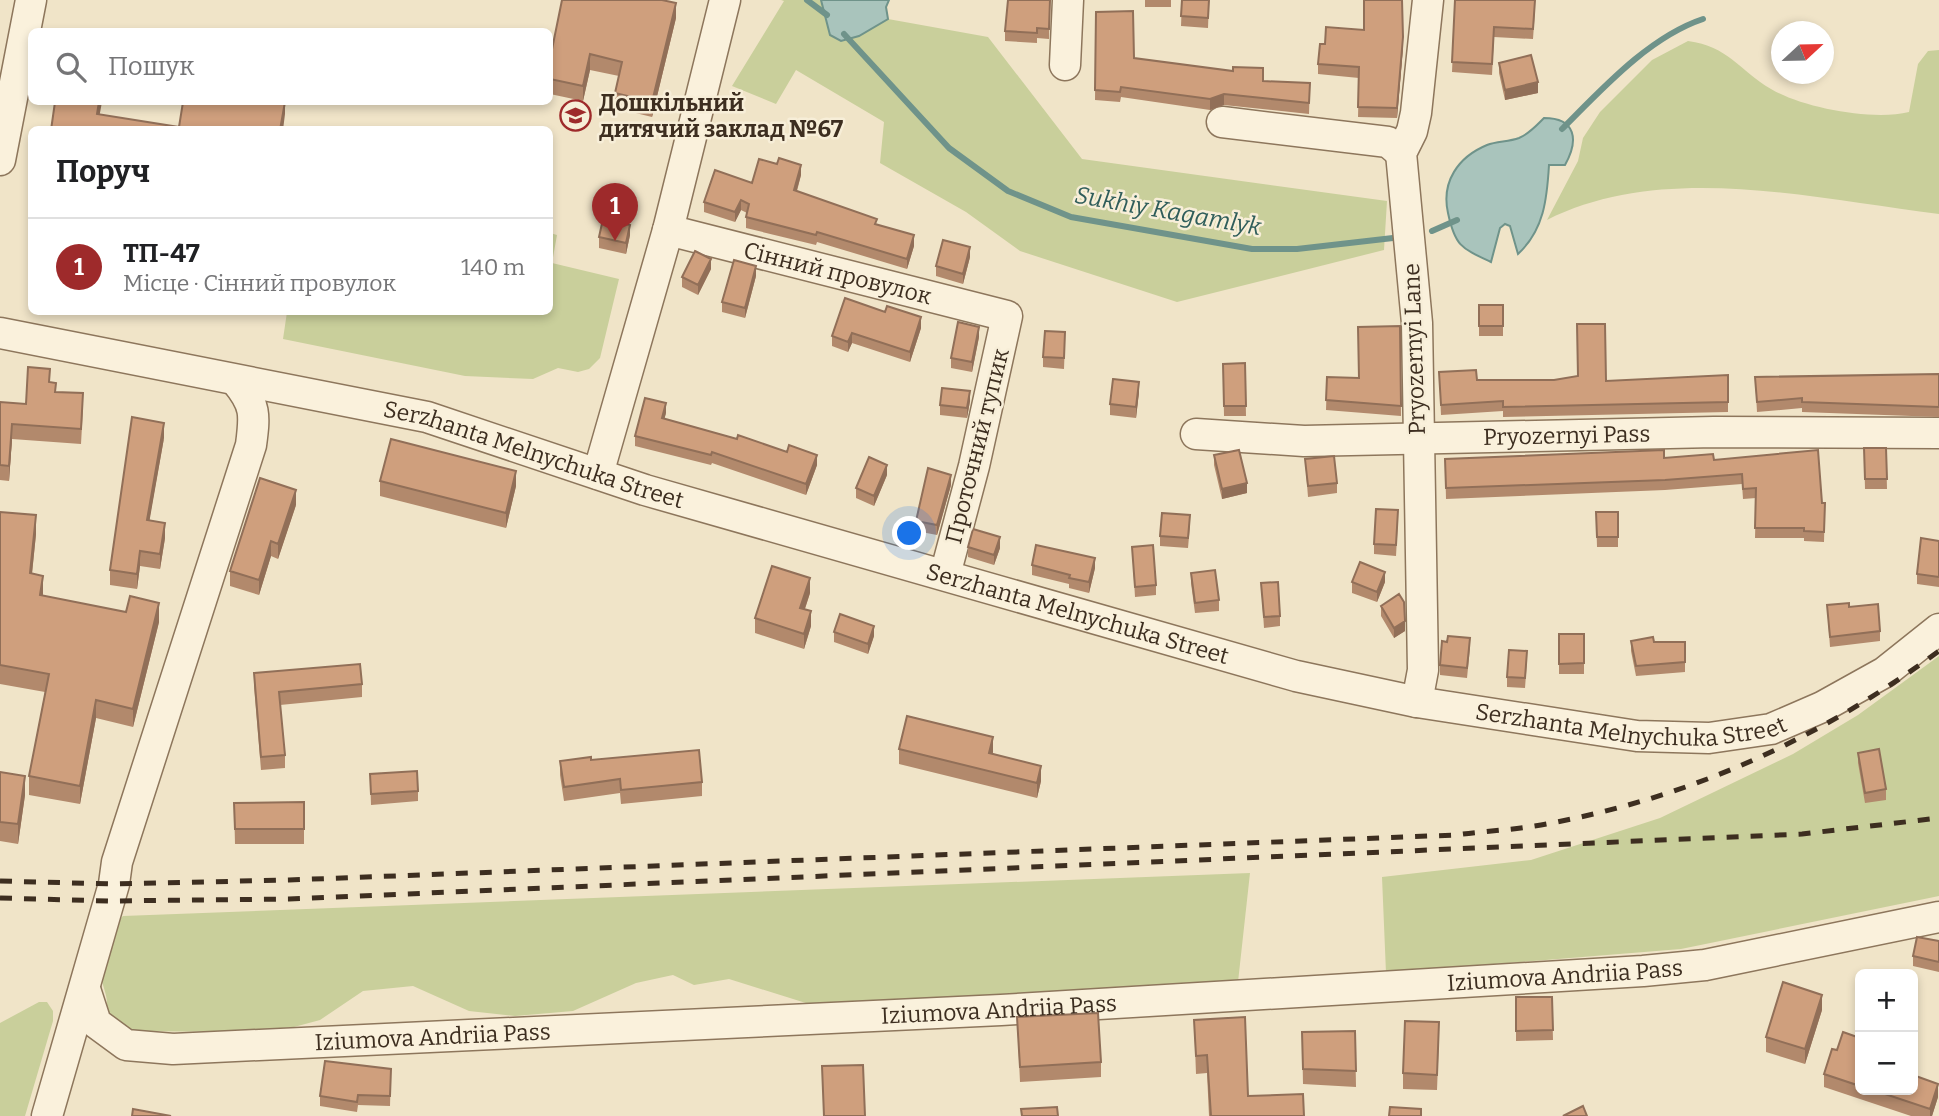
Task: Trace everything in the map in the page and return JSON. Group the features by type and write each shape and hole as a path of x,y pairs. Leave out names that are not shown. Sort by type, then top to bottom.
{"street":[{"path":"0,160 31,0"},
{"path":"598,474 668,230 725,0"},
{"path":"1065,65 1068,0"},
{"name":"Pryozernyi Lane","path":"1417,702 1423,670 1417,323 1401,153 1412,131 1416,113 1428,0"},
{"path":"1222,122 1388,142 1401,153"},
{"name":"Сінний провулок","path":"668,230 1007,316"},
{"name":"Проточний тупик","path":"945,576 974,466 1007,316"},
{"name":"Serzhanta Melnychuka Street","path":"0,333 426,416 598,474 1296,676 1417,702 1637,736 1709,738 1741,736 1771,729 1822,707 1885,672 1939,629"},
{"path":"47,1116 114,884 117,862 251,445 255,420 251,399 236,381"},
{"name":"Pryozernyi Pass","path":"1196,434 1304,441 1714,432 1939,433"},
{"name":"Iziumova Andriia Pass","path":"85,989 96,1023 126,1045 200,1048 1001,1010 1630,972 1705,965 1939,917"}],"green space":[{"path":"781,0 821,0 824,11 849,40 888,19 988,37 1082,159 1387,201 1384,250 1177,302 1020,251 966,212 880,163 884,122 796,70 776,104 732,86 784,1"},
{"path":"1688,41 1723,53 1760,82 1785,96 1819,107 1877,115 1909,112 1918,64 1928,51 1939,50 1939,214 1791,194 1689,188 1640,192 1592,202 1547,220 1578,161 1583,138 1600,112 1652,60"},
{"path":"553,234 557,235 553,257"},
{"path":"553,263 619,279 600,358 589,369 578,372 558,368 533,379 465,376 283,339 287,315 553,315"},
{"path":"1939,656 1939,896 1681,949 1386,973 1382,877 1531,860 1660,818 1793,754 1858,715"},
{"path":"1250,873 1238,982 809,1004 729,979 694,985 673,975 636,983 573,1011 515,1016 469,1011 413,986 363,991 320,1020 294,1027 236,1032 132,1031 113,1022 105,1011 107,1002 101,978 105,950 123,916"},
{"path":"39,1002 47,1002 53,1011 53,1021 25,1116 0,1116 0,1023"}],"water":[{"path":"821,0 889,0 886,7 888,19 859,36 841,41 830,35"},
{"path":"1544,118 1563,122 1572,132 1569,156 1565,165 1549,165 1547,190 1539,224 1527,245 1518,254 1510,226 1505,224 1500,228 1491,262 1466,249 1453,233 1446,202 1450,181 1468,156 1491,144 1523,136"}],"building":[{"path":"562,0 662,0 676,3 652,102 615,93 622,62 590,54 583,86 553,80 553,44"},
{"path":"1008,0 1050,0 1049,29 1037,28 1037,33 1005,31"},
{"path":"1182,0 1209,0 1208,18 1181,16"},
{"path":"1364,0 1402,0 1403,37 1397,108 1358,107 1359,67 1318,64 1320,44 1325,44 1326,27 1364,30"},
{"path":"1455,0 1535,0 1533,29 1494,27 1492,64 1452,62"},
{"path":"1133,11 1134,58 1233,71 1233,67 1263,68 1263,81 1310,83 1309,103 1224,94 1210,99 1121,87 1120,92 1095,90 1096,12"},
{"path":"1531,55 1538,82 1505,90 1499,63"},
{"path":"55,105 98,105 97,114 173,126 52,126"},
{"path":"183,105 284,105 281,126 179,126"},
{"path":"779,158 801,165 794,190 877,219 875,224 914,235 907,259 817,232 816,235 746,217 749,204 741,200 735,212 704,202 715,170 752,183 759,159 777,164"},
{"path":"603,219 630,225 626,243 599,237"},
{"path":"943,240 970,247 963,274 936,266"},
{"path":"695,251 711,259 698,285 682,277"},
{"path":"734,260 756,266 745,308 722,302"},
{"path":"845,298 885,312 887,306 921,317 910,352 852,333 848,342 832,336"},
{"path":"1479,305 1503,305 1503,326 1479,326"},
{"path":"958,322 979,327 972,362 951,358"},
{"path":"1577,324 1605,324 1606,381 1728,375 1728,402 1503,407 1503,401 1441,405 1439,372 1476,370 1477,380 1554,380 1578,376"},
{"path":"1400,326 1401,406 1326,400 1327,377 1359,378 1358,327"},
{"path":"1045,331 1065,332 1064,358 1043,357"},
{"path":"1245,363 1246,406 1224,406 1223,364"},
{"path":"28,367 50,369 49,382 56,383 55,392 83,393 81,429 12,424 9,466 0,465 0,402 26,404"},
{"path":"1939,374 1939,407 1802,402 1802,398 1757,402 1755,377"},
{"path":"1113,379 1139,382 1136,407 1110,404"},
{"path":"942,388 970,391 967,408 940,405"},
{"path":"645,398 666,403 662,418 737,439 738,435 787,452 789,445 817,455 806,484 712,452 711,455 635,436"},
{"path":"132,417 164,423 147,520 165,523 160,554 140,551 137,574 110,570"},
{"path":"391,439 516,471 506,513 380,481"},
{"path":"1864,448 1886,448 1887,479 1865,479"},
{"path":"1239,450 1247,483 1222,489 1214,455"},
{"path":"1664,450 1664,458 1713,454 1714,460 1818,450 1822,503 1825,503 1824,532 1804,531 1804,528 1755,528 1756,488 1743,489 1742,474 1665,480 1446,488 1445,459"},
{"path":"1334,456 1337,483 1308,486 1305,459"},
{"path":"869,457 887,465 874,496 856,488"},
{"path":"928,468 951,475 937,525 916,521"},
{"path":"260,478 296,490 278,544 271,541 259,580 230,571"},
{"path":"1376,509 1398,510 1396,545 1374,544"},
{"path":"0,512 36,515 30,573 43,576 40,595 126,612 130,596 159,603 133,709 96,700 80,786 29,776 49,674 0,665"},
{"path":"1596,512 1618,512 1618,537 1597,537"},
{"path":"1162,513 1190,515 1188,538 1160,536"},
{"path":"973,529 1000,537 994,555 968,547"},
{"path":"1921,538 1939,541 1939,577 1917,574"},
{"path":"1036,545 1095,558 1089,582 1032,565"},
{"path":"1153,545 1156,585 1135,587 1132,547"},
{"path":"1360,562 1385,572 1377,592 1352,582"},
{"path":"772,566 810,578 800,608 811,611 804,634 755,618"},
{"path":"1215,570 1219,600 1195,603 1191,573"},
{"path":"1278,582 1280,616 1264,617 1261,583"},
{"path":"1399,594 1404,602 1405,621 1394,628 1381,606"},
{"path":"1849,603 1849,607 1878,604 1880,631 1830,637 1827,605"},
{"path":"840,614 874,626 868,644 834,632"},
{"path":"1559,634 1584,634 1584,663 1559,664"},
{"path":"1448,636 1470,638 1467,668 1440,665 1442,641 1447,642"},
{"path":"1653,637 1654,642 1685,642 1685,662 1636,666 1631,641"},
{"path":"1509,650 1527,651 1525,678 1507,677"},
{"path":"360,664 362,684 279,692 285,755 261,757 254,673"},
{"path":"907,716 993,737 989,753 1041,766 1037,783 899,749"},
{"path":"1879,749 1886,789 1865,793 1858,753"},
{"path":"699,750 702,782 621,790 620,779 564,787 560,761"},
{"path":"417,771 418,791 371,794 370,774"},
{"path":"0,772 25,776 18,824 0,822"},
{"path":"304,802 304,829 235,829 234,803"},
{"path":"1917,937 1939,941 1939,962 1913,956"},
{"path":"1783,982 1822,995 1805,1049 1766,1037"},
{"path":"1516,997 1552,997 1553,1030 1516,1031"},
{"path":"1098,1013 1101,1062 1020,1067 1017,1017"},
{"path":"1245,1017 1248,1096 1303,1094 1304,1116 1211,1116 1207,1055 1196,1056 1194,1020"},
{"path":"1405,1021 1439,1022 1437,1075 1403,1073"},
{"path":"1355,1031 1356,1071 1303,1069 1302,1032"},
{"path":"1843,1032 1855,1036 1855,1084 1824,1074 1832,1049 1837,1050"},
{"path":"325,1061 391,1069 390,1096 358,1095 357,1102 320,1096"},
{"path":"863,1065 865,1116 824,1116 822,1066"},
{"path":"1918,1077 1938,1084 1930,1109 1888,1095 1918,1095"},
{"path":"1583,1106 1587,1116 1563,1116"},
{"path":"1057,1107 1058,1116 1022,1116 1021,1109"},
{"path":"1390,1107 1421,1109 1421,1116 1389,1116"},
{"path":"133,1109 171,1116 132,1116"}],"waterway":[{"name":"Sukhiy Kagamlyk","path":"807,0 827,15"},
{"name":"Sukhiy Kagamlyk","path":"1562,129 1610,81 1645,51 1683,27 1703,19"},
{"name":"Sukhiy Kagamlyk","path":"844,34 949,148 1008,191 1071,217 1252,249 1297,249 1393,238"},
{"name":"Sukhiy Kagamlyk","path":"1432,231 1457,220"}],"railway":[{"path":"0,881 114,884 289,880 1456,835 1520,828 1596,813 1701,782 1799,738 1847,712 1939,651"},
{"path":"0,898 109,901 289,899 1802,834 1939,818"}],"place":[{"name":"Дошкільний дитячий заклад №67","path":"576,116"},
{"name":"ТП-47","path":"615,241"}]}
